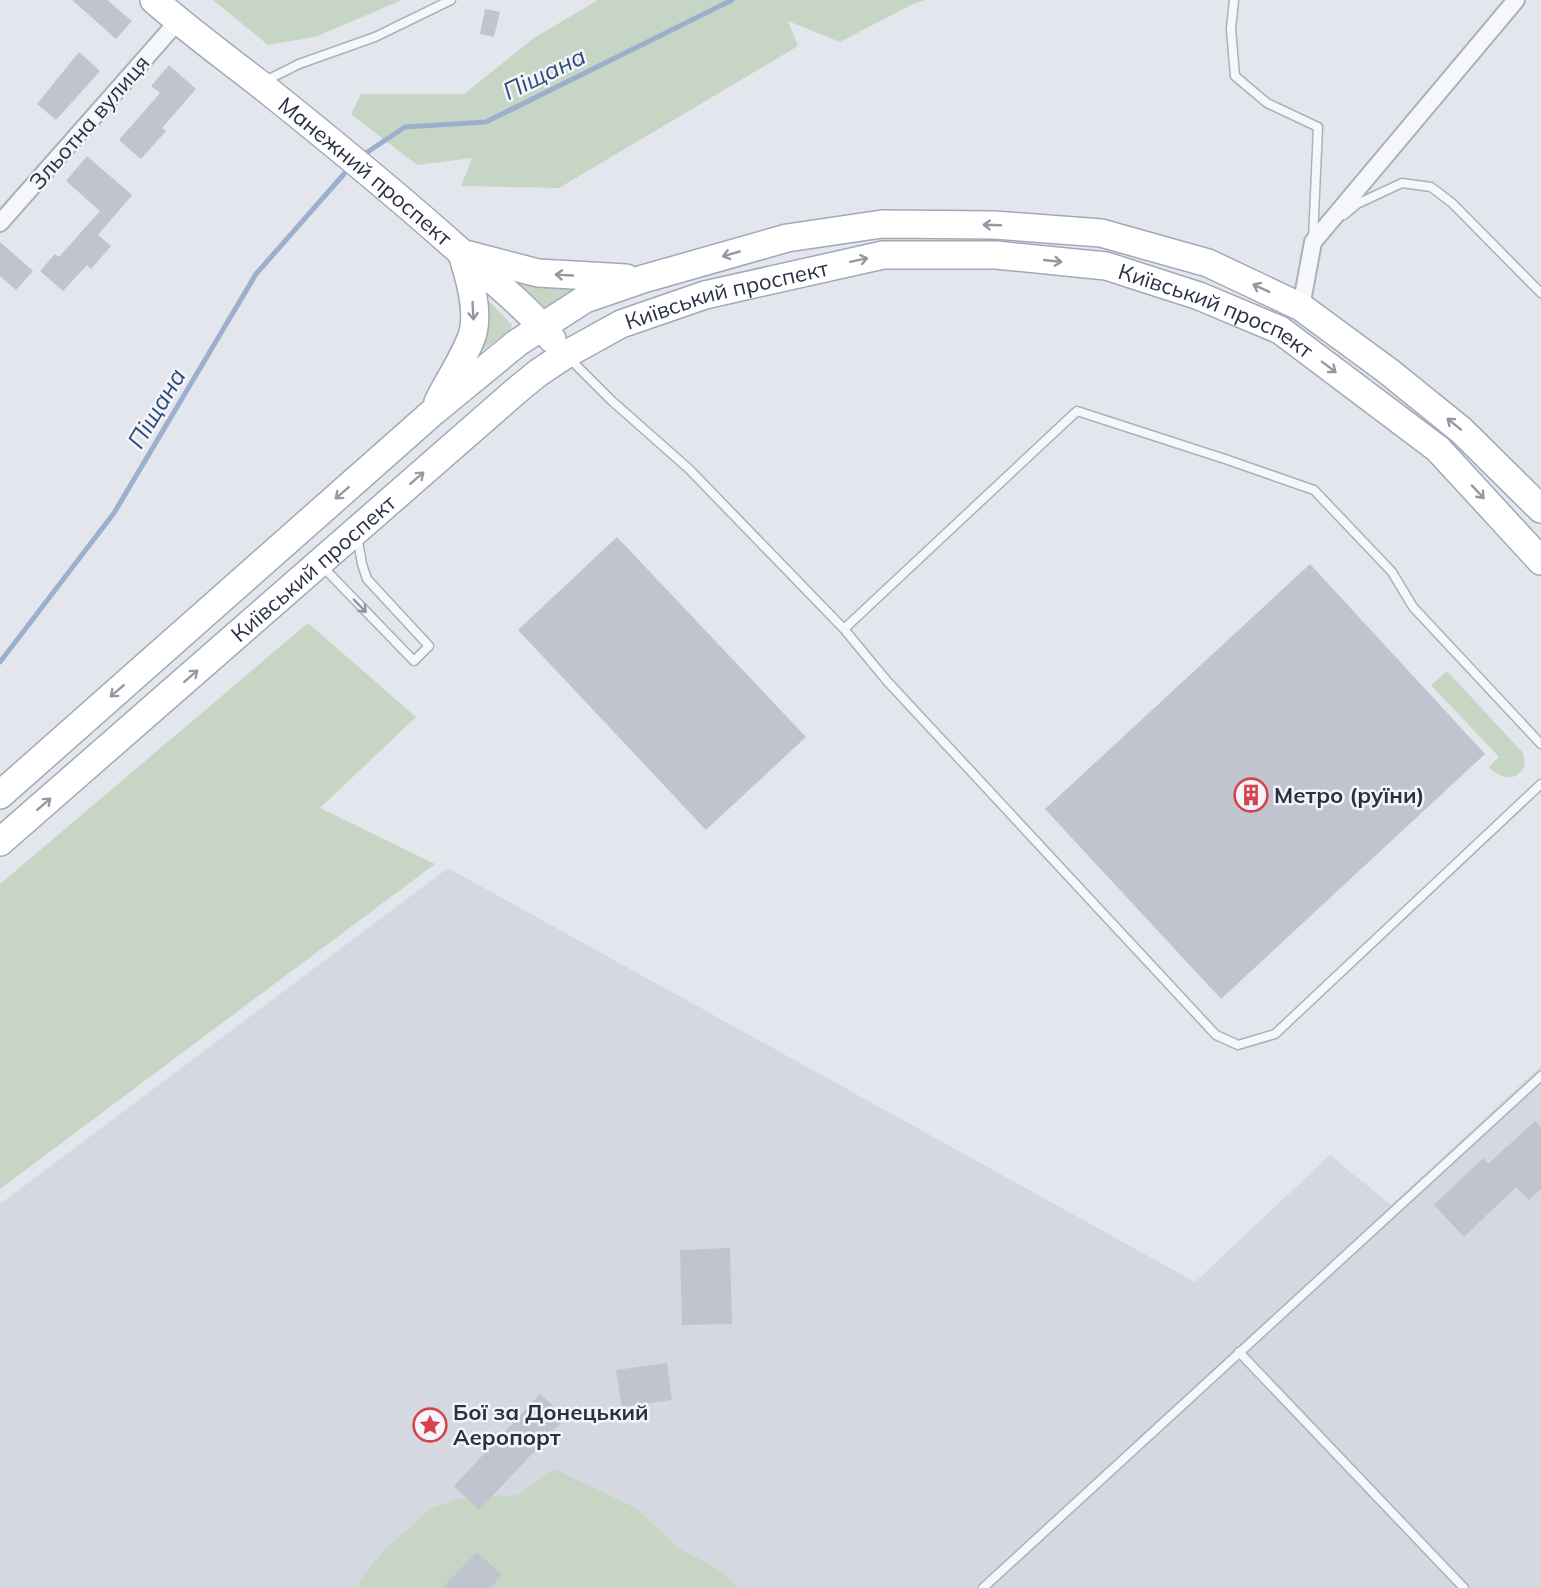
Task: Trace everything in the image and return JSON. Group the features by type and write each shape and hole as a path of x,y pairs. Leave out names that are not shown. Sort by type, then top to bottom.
{"main road":[{"name":"Манежний проспект","path":"154,0 432,225 542,326 565,355"},
{"name":"Київський проспект","path":"0,795 433,412 517,343 585,298 787,238 882,225 994,225 1101,233 1208,262 1302,307 1388,371 1461,430 1541,509"},
{"path":"787,238 797,274"},
{"path":"462,254 538,273 643,279"},
{"path":"433,412 472,334 474,318 472,287 462,254"},
{"name":"Київський проспект","path":"0,842 516,391 565,355 621,324 694,298 883,255 996,255 1106,266 1199,296 1280,330 1438,449 1541,561"}],"street":[{"path":"1302,307 1313,242 1516,0"},
{"name":"Зльотна вулиця","path":"0,223 178,21"}],"lane":[{"path":"260,84 299,64 375,37 452,0"},
{"path":"1234,0 1231,29 1236,76 1267,103 1318,127 1313,242"},
{"path":"1313,242 1357,204 1402,183 1431,187 1452,203 1541,292"},
{"path":"565,355 612,401 689,469 844,629 887,681 1216,1035 1238,1045 1275,1034 1541,784"},
{"path":"844,629 1077,411 1314,490 1392,572 1413,607 1541,744"},
{"path":"319,564 414,661 429,646 367,579 356,531"},
{"path":"983,1588 1541,1076"},
{"path":"1239,1352 1464,1588"}],"shaded area":[{"path":"448,868 1195,1282 1330,1155 1391,1205 1541,1066 1541,1588 0,1588 0,1204"}],"green space":[{"path":"213,0 402,0 315,37 268,45"},
{"path":"598,0 925,0 840,42 788,21 798,46 559,188 461,186 472,158 417,165 351,114 361,94 464,94 534,38"},
{"path":"504,275 587,285 548,308 541,307"},
{"path":"482,294 512,325 510,330 479,353"},
{"path":"308,623 416,717 320,808 435,864 0,1189 0,884"},
{"path":"1447,671 1523,753 1525,764 1518,774 1504,776 1489,767 1499,757 1431,685"},
{"path":"554,1469 636,1508 677,1547 719,1570 739,1588 359,1588 359,1581 384,1550 430,1509 460,1498 517,1495"}],"building":[{"path":"72,0 107,0 132,21 116,39"},
{"path":"485,9 500,12 494,37 480,34"},
{"path":"79,52 100,71 56,120 37,104"},
{"path":"169,65 196,89 162,128 166,131 141,159 119,140 160,93 151,86"},
{"path":"87,156 132,195 98,235 111,246 91,269 87,265 63,291 40,271 55,254 59,257 100,211 66,181"},
{"path":"0,242 33,271 16,290 0,276"},
{"path":"617,537 806,737 706,830 518,630"},
{"name":"Метро (руїни)","path":"1310,564 1485,754 1221,999 1045,809"},
{"path":"1535,1121 1541,1127 1541,1189 1529,1200 1516,1187 1464,1237 1434,1205 1483,1158 1488,1164"},
{"path":"730,1248 732,1324 682,1325 680,1250"},
{"path":"667,1363 672,1400 622,1407 616,1370"},
{"path":"540,1394 566,1418 479,1510 454,1486"},
{"path":"477,1552 502,1575 490,1588 442,1588"}],"waterway":[{"name":"Піщана","path":"366,153 405,127 486,122 732,0"},
{"name":"Піщана","path":"0,662 114,513 256,274 344,174"}],"place":[{"name":"Метро (руїни)","path":"1251,795"},
{"name":"Бої за Донецький Аеропорт","path":"430,1425"}]}
